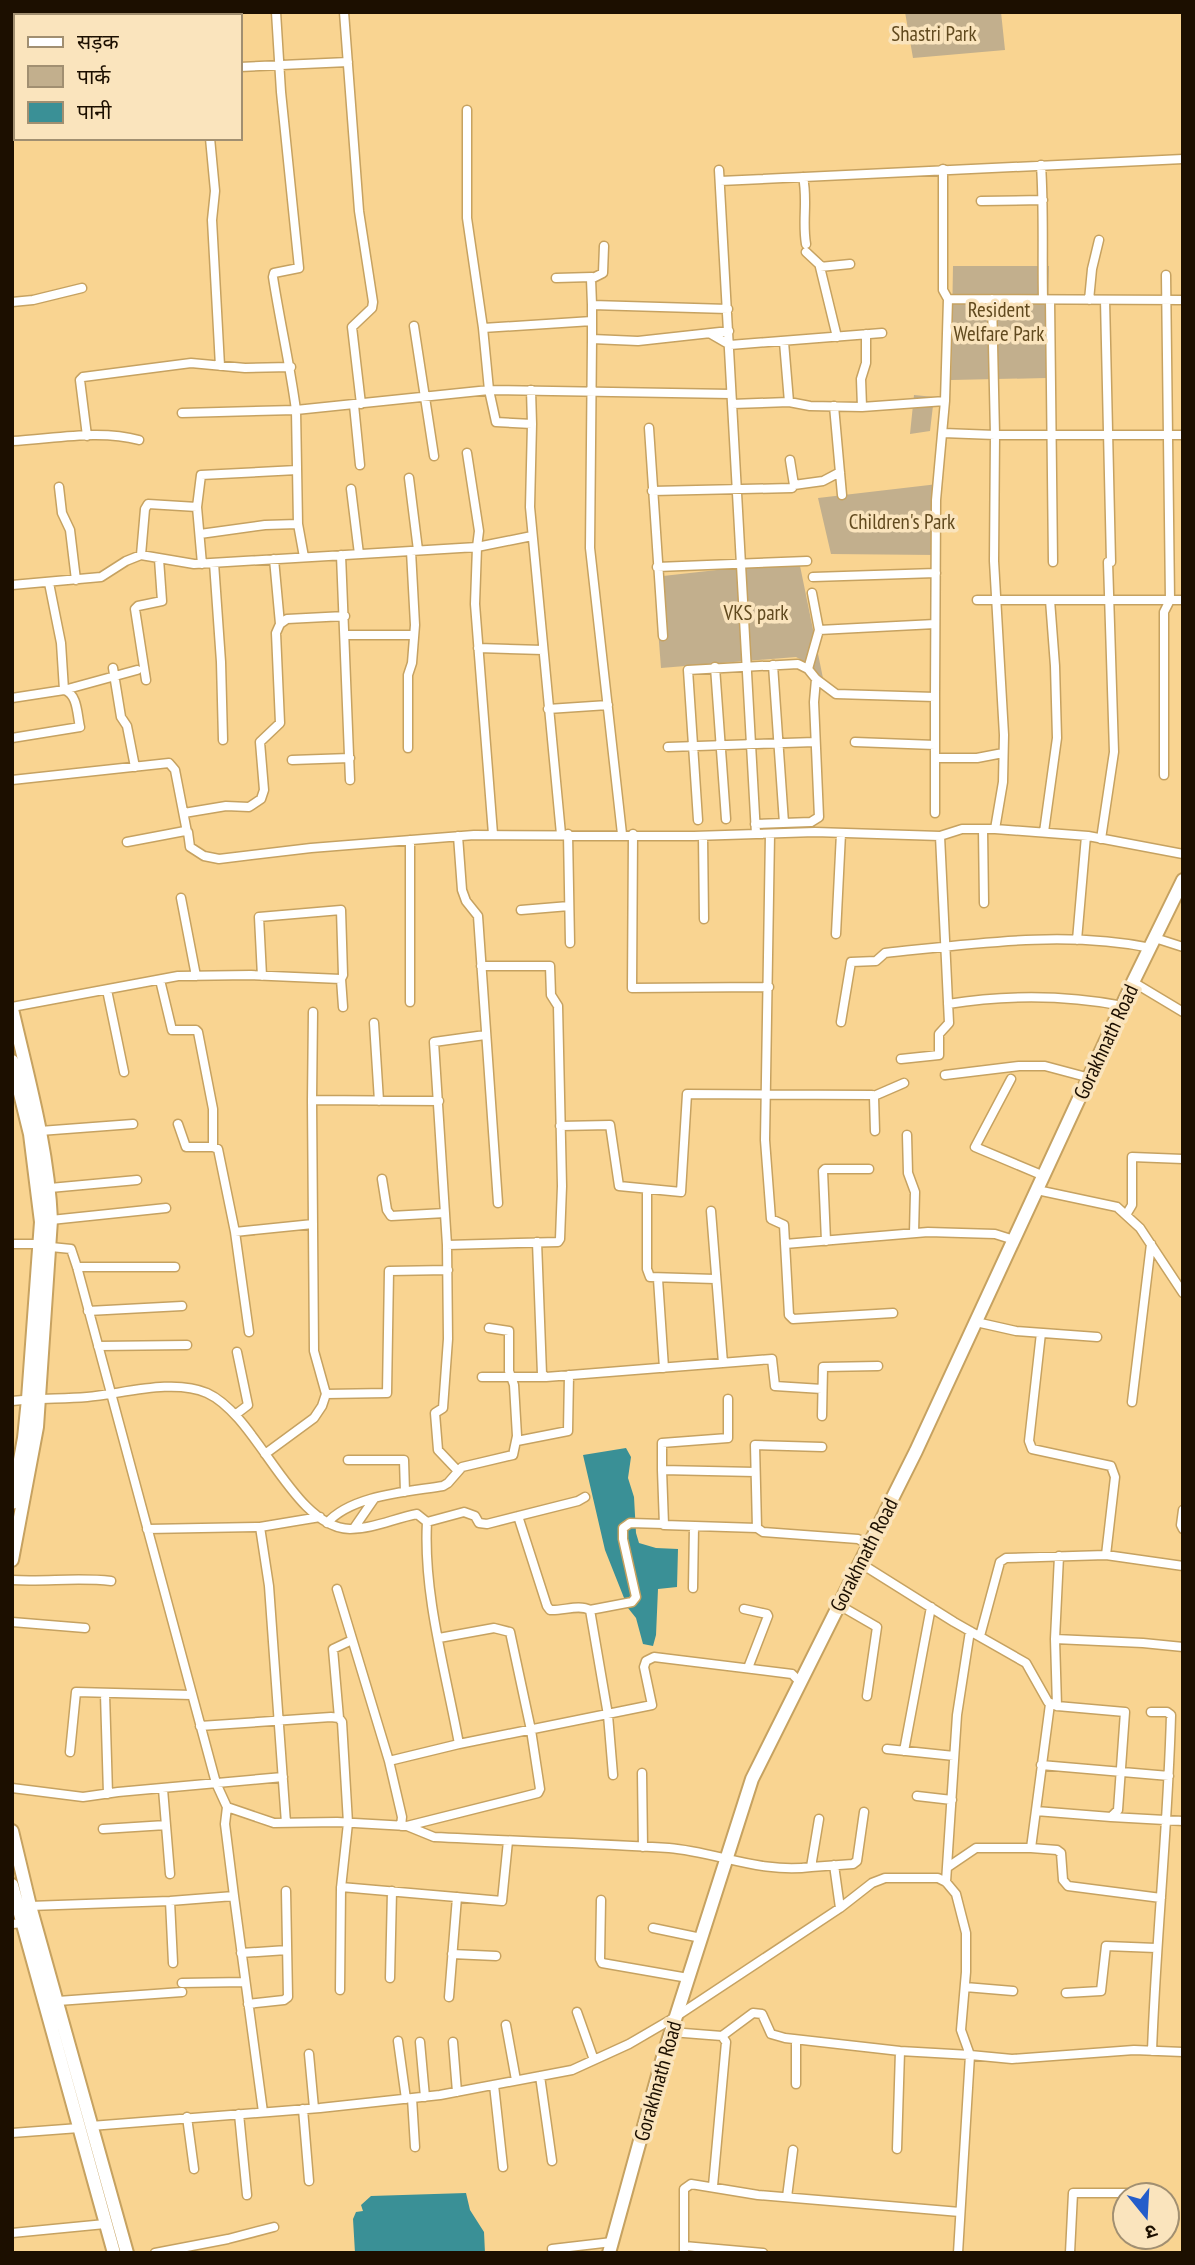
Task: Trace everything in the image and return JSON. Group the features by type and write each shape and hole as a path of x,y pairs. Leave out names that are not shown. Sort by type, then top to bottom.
{"main road":[{"name":"Gorakhnath Road","path":"610,2248 671,2032 752,1779 916,1451 1183,880"},
{"path":"12,1008 40,1131 50,1188 51,1220 45,1245 34,1399 37,1427 12,1560"},
{"path":"12,1060 30,1134 45,1245"},
{"path":"12,1503 34,1399"},
{"path":"12,1831 30,1906 58,2001 105,2224 114,2253"},
{"path":"12,1885 18,1923 127,2253"}],"street":[{"path":"276,12 299,268 274,273 273,277 296,410 298,524 304,557"},
{"path":"344,12 359,211 373,302 372,308 352,327 360,465"},
{"path":"242,67 348,62"},
{"path":"467,110 467,218 489,390 496,422 532,424"},
{"path":"210,140 215,191 212,220 220,366"},
{"path":"720,181 803,177 923,165 943,169 1183,159"},
{"path":"1041,165 1052,436 1053,562"},
{"path":"935,813 936,500 946,401 948,299 943,290 943,169"},
{"path":"719,170 756,834"},
{"path":"803,177 806,193 806,248 821,266 837,337"},
{"path":"981,201 1044,200"},
{"path":"1089,300 1099,240"},
{"path":"556,278 592,277 603,273 604,246"},
{"path":"821,266 850,264"},
{"path":"1164,775 1164,612 1170,600 1166,275"},
{"path":"592,277 590,548 622,834"},
{"path":"12,302 33,300 82,288"},
{"path":"948,299 1183,300"},
{"path":"992,299 996,600 1003,754 1003,782 995,829"},
{"path":"1101,839 1114,752 1105,300"},
{"path":"592,305 727,309"},
{"path":"483,328 592,321"},
{"path":"414,326 434,456"},
{"path":"592,339 638,341 729,331"},
{"path":"711,334 730,345 882,333"},
{"path":"862,407 861,379 866,363 866,334"},
{"path":"784,342 789,402"},
{"path":"87,436 80,380 83,377 191,363 290,367"},
{"path":"182,414 296,410 489,390 731,394"},
{"path":"531,390 532,536 548,709 565,834 570,943"},
{"path":"732,404 789,402 810,406 862,407 946,401"},
{"path":"834,405 842,495"},
{"path":"649,428 663,636"},
{"path":"943,433 1183,435"},
{"path":"12,441 87,436 126,436 139,440"},
{"path":"467,453 479,531 475,604 493,835"},
{"path":"790,460 794,485"},
{"path":"202,564 197,507 201,475 297,470"},
{"path":"652,491 792,488 794,485 823,481 840,472"},
{"path":"408,748 408,675 412,663 414,635 414,551 409,478"},
{"path":"59,487 62,513 70,530 76,580"},
{"path":"351,489 359,554"},
{"path":"141,555 145,509 148,504 197,507"},
{"path":"200,534 265,525 298,524"},
{"path":"12,585 101,577 141,555 202,564 477,547 532,536"},
{"path":"341,555 350,780"},
{"path":"145,680 135,609 162,601 159,559"},
{"path":"184,813 226,806 248,807 261,799 264,790 260,742 280,723 276,633 280,624 274,559"},
{"path":"657,567 807,561"},
{"path":"214,563 223,740"},
{"path":"813,577 936,573"},
{"path":"49,583 61,643 64,690"},
{"path":"808,669 819,630 812,593"},
{"path":"977,600 1183,600"},
{"path":"1044,831 1057,738 1050,600"},
{"path":"280,624 287,619 345,616"},
{"path":"819,630 935,624"},
{"path":"345,635 414,635"},
{"path":"478,648 543,650"},
{"path":"698,820 688,670 798,664 808,669 816,680 836,694 935,696"},
{"path":"772,665 784,823"},
{"path":"715,667 726,819"},
{"path":"12,698 64,690 114,673 137,670"},
{"path":"114,673 121,717 127,726 135,767"},
{"path":"755,824 814,821 819,817 814,702 816,680"},
{"path":"12,738 79,729 73,697 64,690"},
{"path":"548,709 608,705"},
{"path":"668,747 815,742"},
{"path":"855,743 935,745"},
{"path":"935,758 977,758 1003,754"},
{"path":"292,760 350,758"},
{"path":"12,780 169,763 173,767 190,847 204,856 219,859 311,848 458,836 841,833 940,836 962,829 1044,831 1183,854"},
{"path":"983,829 984,903"},
{"path":"127,842 187,832"},
{"path":"835,934 841,833"},
{"path":"633,834 632,988 769,987"},
{"path":"770,834 765,1140 771,1219 784,1223 790,1318 893,1313"},
{"path":"458,836 462,890 466,901 478,916 498,1203"},
{"path":"704,836 704,919"},
{"path":"901,1059 940,1054 939,1034 948,1026 940,836"},
{"path":"1077,940 1086,836"},
{"path":"410,840 410,1002"},
{"path":"181,898 196,976"},
{"path":"521,910 569,906"},
{"path":"262,976 259,917 341,910 343,1007"},
{"path":"841,1022 852,961 874,961 885,953 1049,939 1153,943 1183,947"},
{"path":"447,1245 558,1242 561,1239 558,1006 551,995 550,966 481,966"},
{"path":"12,1008 160,980 196,976 341,979"},
{"path":"160,980 172,1030 198,1032 213,1109 213,1147"},
{"path":"1133,982 1183,1012"},
{"path":"107,990 124,1072"},
{"path":"948,1004 984,999 1028,998 1097,1001 1123,1006"},
{"path":"265,1454 314,1418 323,1406 326,1394 314,1351 313,1012"},
{"path":"374,1023 379,1101"},
{"path":"457,1471 438,1450 435,1413 443,1408 448,1339 448,1270 435,1042 485,1035"},
{"path":"945,1074 1045,1066 1090,1078"},
{"path":"1011,1079 975,1147 1044,1176"},
{"path":"560,1126 610,1125 618,1185 682,1192 687,1094 874,1096 904,1083"},
{"path":"874,1096 875,1131"},
{"path":"312,1100 439,1101"},
{"path":"40,1131 134,1124"},
{"path":"178,1124 186,1147 218,1149 249,1332"},
{"path":"907,1135 908,1174 915,1192 914,1233"},
{"path":"1126,1215 1132,1205 1132,1157 1183,1159"},
{"path":"826,1241 823,1171 869,1169"},
{"path":"382,1179 387,1210 391,1216 446,1213"},
{"path":"50,1188 138,1180"},
{"path":"647,1189 647,1269 650,1277 715,1279"},
{"path":"1037,1190 1117,1207 1140,1228 1183,1293"},
{"path":"51,1220 166,1208"},
{"path":"711,1211 723,1363"},
{"path":"234,1232 313,1224"},
{"path":"785,1244 928,1231 995,1234 1014,1240"},
{"path":"537,1242 542,1374 545,1377"},
{"path":"12,1244 71,1249 77,1266 200,1726 216,1783 227,1807 225,1824 233,1896 263,2112"},
{"path":"1132,1402 1151,1244"},
{"path":"77,1266 175,1267"},
{"path":"326,1394 387,1393 389,1271 448,1270"},
{"path":"659,1279 664,1368"},
{"path":"89,1311 182,1306"},
{"path":"976,1322 1016,1331 1097,1337"},
{"path":"323,1520 344,1507 446,1485 462,1467 514,1453 517,1441 509,1331 489,1328"},
{"path":"1041,1333 1029,1441 1032,1449 1111,1466 1115,1477 1106,1555"},
{"path":"98,1346 187,1345"},
{"path":"235,1415 248,1405 237,1352"},
{"path":"482,1377 545,1377 772,1360 775,1386 822,1389"},
{"path":"822,1416 824,1367 878,1366"},
{"path":"517,1441 568,1431 569,1375"},
{"path":"12,1401 90,1397 110,1392 189,1387 210,1394 235,1415 307,1507 323,1520"},
{"path":"664,1524 662,1443 728,1438 728,1399"},
{"path":"757,1528 755,1445 822,1447"},
{"path":"348,1460 404,1460 405,1492"},
{"path":"662,1470 755,1472"},
{"path":"147,1529 260,1527 323,1520 354,1528 417,1514 427,1521 464,1512 475,1516 479,1523 486,1524 578,1501 584,1497"},
{"path":"354,1528 374,1499"},
{"path":"1183,1510 1183,1529"},
{"path":"518,1516 547,1606 556,1611 585,1607 590,1610 632,1602 636,1597 623,1539 624,1528 630,1523 757,1528 763,1532 858,1539 869,1545"},
{"path":"427,1521 431,1597 459,1744"},
{"path":"694,1526 694,1588"},
{"path":"260,1527 269,1586 286,1823"},
{"path":"980,1636 1002,1559 1106,1555 1183,1566"},
{"path":"1031,1848 1041,1765 1053,1705 1059,1556"},
{"path":"860,1563 1026,1663 1053,1705"},
{"path":"12,1580 43,1582 83,1578 111,1581"},
{"path":"337,1589 389,1761 404,1826"},
{"path":"839,1605 877,1627 867,1696"},
{"path":"904,1751 930,1607"},
{"path":"744,1609 768,1616 748,1668"},
{"path":"590,1610 608,1715 613,1775"},
{"path":"12,1622 85,1628"},
{"path":"404,1826 538,1793 540,1789 531,1730 510,1632 494,1628 439,1638"},
{"path":"946,1882 957,1715 970,1631"},
{"path":"1055,1639 1183,1647"},
{"path":"340,1990 341,1888 348,1823 342,1722 339,1718 333,1649 352,1640"},
{"path":"389,1761 653,1704 644,1667 646,1661 654,1657 792,1674 800,1682"},
{"path":"70,1752 75,1693 192,1695"},
{"path":"105,1694 108,1794"},
{"path":"1053,1705 1125,1712 1118,1810 1111,1817"},
{"path":"1151,1712 1167,1712 1171,1715 1156,1948 1153,2051"},
{"path":"200,1726 339,1718"},
{"path":"887,1749 954,1756"},
{"path":"1041,1765 1169,1776"},
{"path":"642,1773 643,1847"},
{"path":"12,1788 83,1797 283,1777"},
{"path":"163,1789 170,1874"},
{"path":"917,1796 952,1800"},
{"path":"227,1807 274,1823 404,1826 435,1837 672,1848 798,1869 853,1864 859,1858 864,1812"},
{"path":"1036,1811 1183,1821"},
{"path":"811,1867 819,1819"},
{"path":"103,1829 166,1825"},
{"path":"341,1888 502,1901 508,1841"},
{"path":"948,1867 976,1848 1057,1850 1061,1853 1063,1880 1068,1886 1161,1898"},
{"path":"834,1865 840,1908"},
{"path":"12,2133 409,2099 572,2070 629,2044 677,2016 840,1908 872,1883 885,1878 928,1877 946,1882 956,1894 966,1933 961,2030 970,2055 958,2253"},
{"path":"248,2004 284,2000 288,1997 286,1891"},
{"path":"390,1978 392,1891"},
{"path":"30,1906 233,1896"},
{"path":"449,1997 457,1897"},
{"path":"601,1900 602,1963 688,1978"},
{"path":"170,1901 173,1963"},
{"path":"653,1928 701,1938"},
{"path":"1066,1993 1101,1991 1106,1946 1156,1948"},
{"path":"241,1953 287,1950"},
{"path":"452,1954 496,1956"},
{"path":"58,2001 245,1982"},
{"path":"965,1987 1013,1991"},
{"path":"577,2012 594,2060"},
{"path":"671,2032 722,2036 758,2012 762,2014 771,2034 796,2040 900,2050 1012,2059 1134,2050 1183,2052"},
{"path":"506,2025 516,2080"},
{"path":"713,2186 727,2046 722,2036"},
{"path":"796,2040 796,2084"},
{"path":"398,2041 415,2147"},
{"path":"420,2042 425,2097"},
{"path":"453,2042 457,2092"},
{"path":"897,2149 900,2050"},
{"path":"309,2054 314,2108"},
{"path":"540,2076 552,2161"},
{"path":"494,2085 503,2167"},
{"path":"303,2109 309,2181"},
{"path":"239,2114 247,2195"},
{"path":"187,2118 194,2169"},
{"path":"787,2197 793,2150"},
{"path":"763,2253 684,2249 684,2189 691,2184 787,2197 960,2212"},
{"path":"1070,2253 1073,2193 1111,2193"},
{"path":"12,2233 105,2224"},
{"path":"155,2253 274,2227"},
{"path":"552,2249 610,2248"}],"green space":[{"name":"Shastri Park","path":"905,12 1001,12 1005,50 913,58"},
{"name":"Resident Welfare Park","path":"953,266 1049,266 1046,378 951,380"},
{"path":"914,395 934,397 930,431 910,434"},
{"name":"Children's Park","path":"938,484 936,555 831,554 818,498"},
{"name":"VKS park","path":"799,561 824,683 809,664 796,657 661,668 654,577"}],"water":[{"path":"626,1448 631,1457 628,1478 634,1497 639,1543 656,1548 678,1549 677,1587 658,1589 653,1646 643,1644 636,1618 628,1608 605,1550 583,1455"},
{"path":"466,2193 470,2210 484,2232 485,2253 355,2253 353,2219 356,2212 363,2211 361,2205 371,2196"}]}
